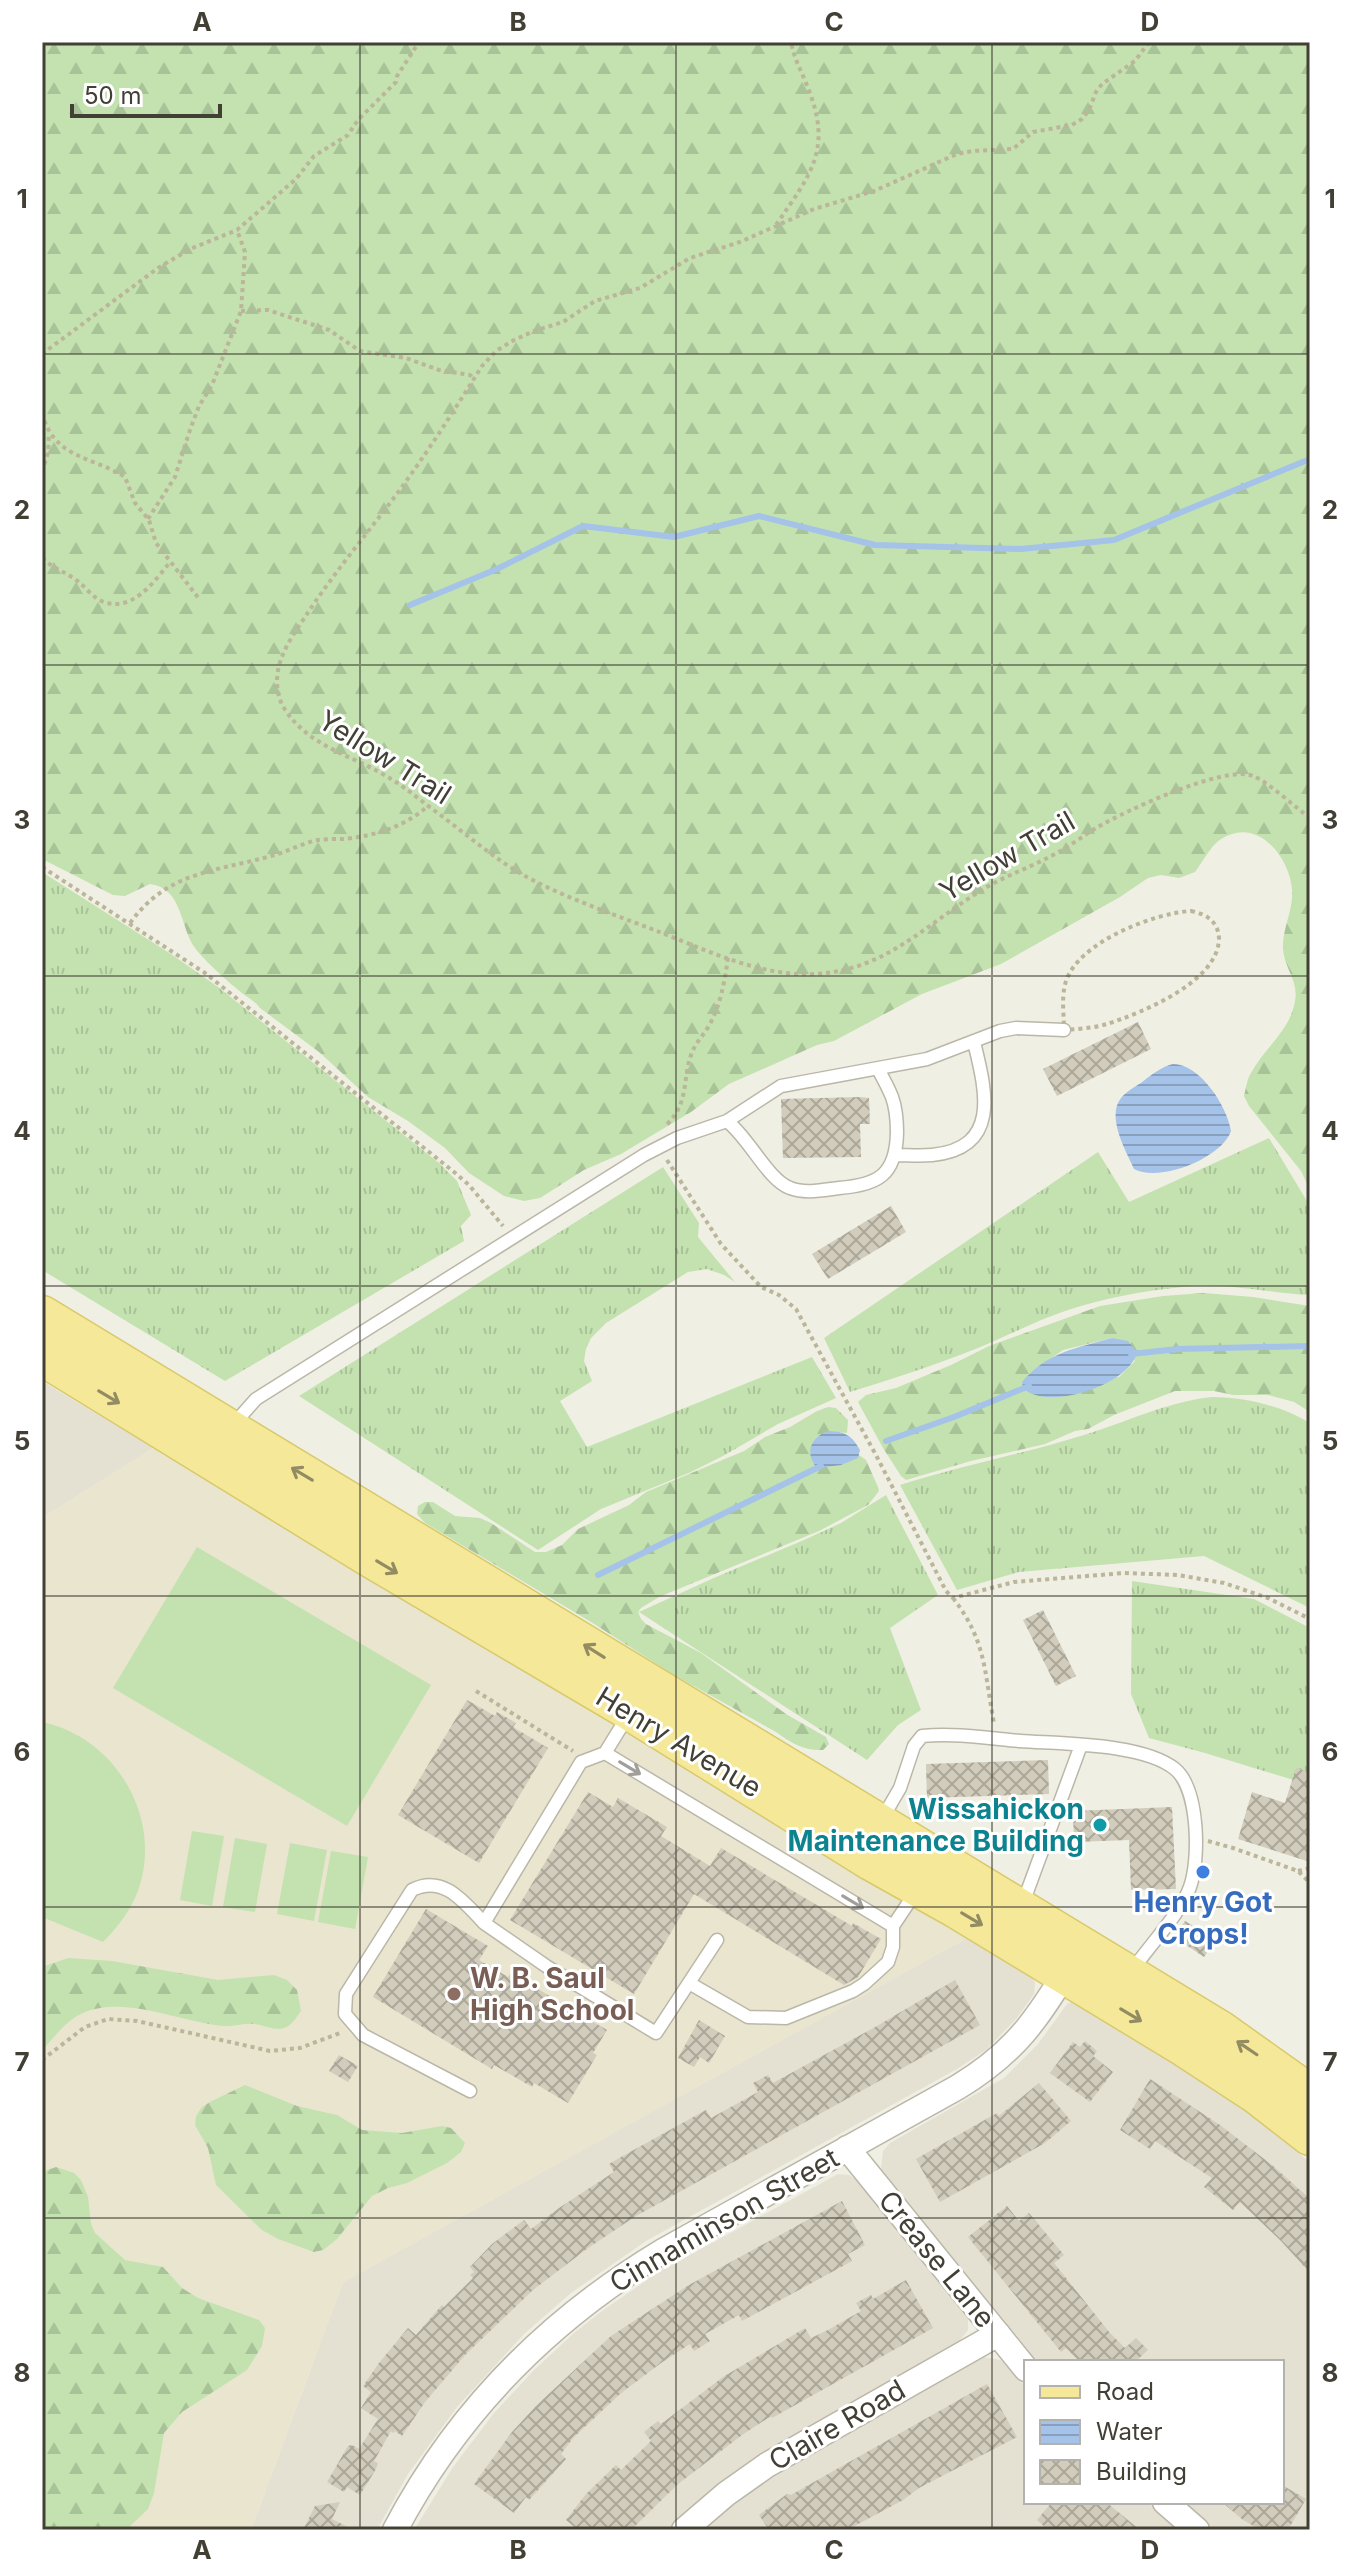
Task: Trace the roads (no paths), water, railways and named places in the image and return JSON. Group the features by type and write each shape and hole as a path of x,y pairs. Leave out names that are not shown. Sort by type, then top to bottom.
{"main road":[{"name":"Henry Avenue","path":"42,1315 221,1445"},
{"name":"Henry Avenue","path":"42,1356 412,1538 848,1847 918,1888 1073,1960 1130,1975 1220,2030 1310,2094"},
{"name":"Henry Avenue","path":"639,1697 879,1824 1020,1908 1073,1960 1310,2136"}],"street":[{"name":"Cinnaminson Street","path":"395,2530 432,2467 466,2421 524,2356 569,2315 653,2257 993,2065 1041,2013 1073,1960"},
{"name":"Crease Lane","path":"847,2148 1024,2366"},
{"name":"Claire Road","path":"684,2530 769,2463 998,2334"},
{"path":"1167,2504 1197,2530"}],"lane":[{"path":"221,1445 238,1417 256,1399 659,1147 727,1121 781,1086 927,1059 1000,1031 1016,1028 1064,1030"},
{"path":"894,1155 933,1155 959,1149 974,1137 982,1125 985,1104 974,1042"},
{"path":"727,1121 740,1131 768,1170 791,1189 805,1191 860,1186 877,1179 892,1164 894,1155 897,1120 893,1098 878,1069"},
{"path":"484,1923 581,1762 605,1753 639,1697"},
{"path":"879,1824 900,1788 914,1746 922,1736 957,1734 1081,1745 1132,1752 1163,1762 1185,1780 1193,1804 1194,1873 1183,1903 1130,1975"},
{"path":"1020,1908 1081,1745"},
{"path":"605,1753 893,1926"},
{"path":"470,2091 363,2035 345,2014 346,1994 412,1890 421,1885 442,1886 459,1896 484,1923 546,1966 656,2033 717,1940"},
{"path":"689,1983 748,2017 786,2018 853,1991 888,1962 893,1947 893,1926 918,1888"}],"water":[{"path":"1173,1064 1193,1071 1211,1088 1224,1110 1231,1131 1216,1150 1188,1165 1158,1173 1134,1169 1116,1124 1117,1106 1130,1090 1160,1069"},
{"path":"1112,1338 1128,1341 1137,1352 1120,1375 1104,1384 1068,1396 1050,1397 1035,1395 1023,1388 1022,1382 1052,1358"},
{"path":"828,1431 851,1437 860,1450 858,1458 841,1465 817,1468 811,1457 811,1446 817,1437"}],"waterway":[{"path":"410,605 497,569 583,526 674,537 759,516 875,545 1021,549 1114,540 1310,459"},
{"path":"1131,1354 1178,1349 1310,1346"},
{"path":"886,1441 1029,1386"},
{"path":"598,1575 821,1466"}],"place":[{"name":"Wissahickon Maintenance Building","path":"1100,1825"},
{"name":"Henry Got Crops!","path":"1203,1872"},
{"name":"W. B. Saul High School","path":"454,1994"}]}
